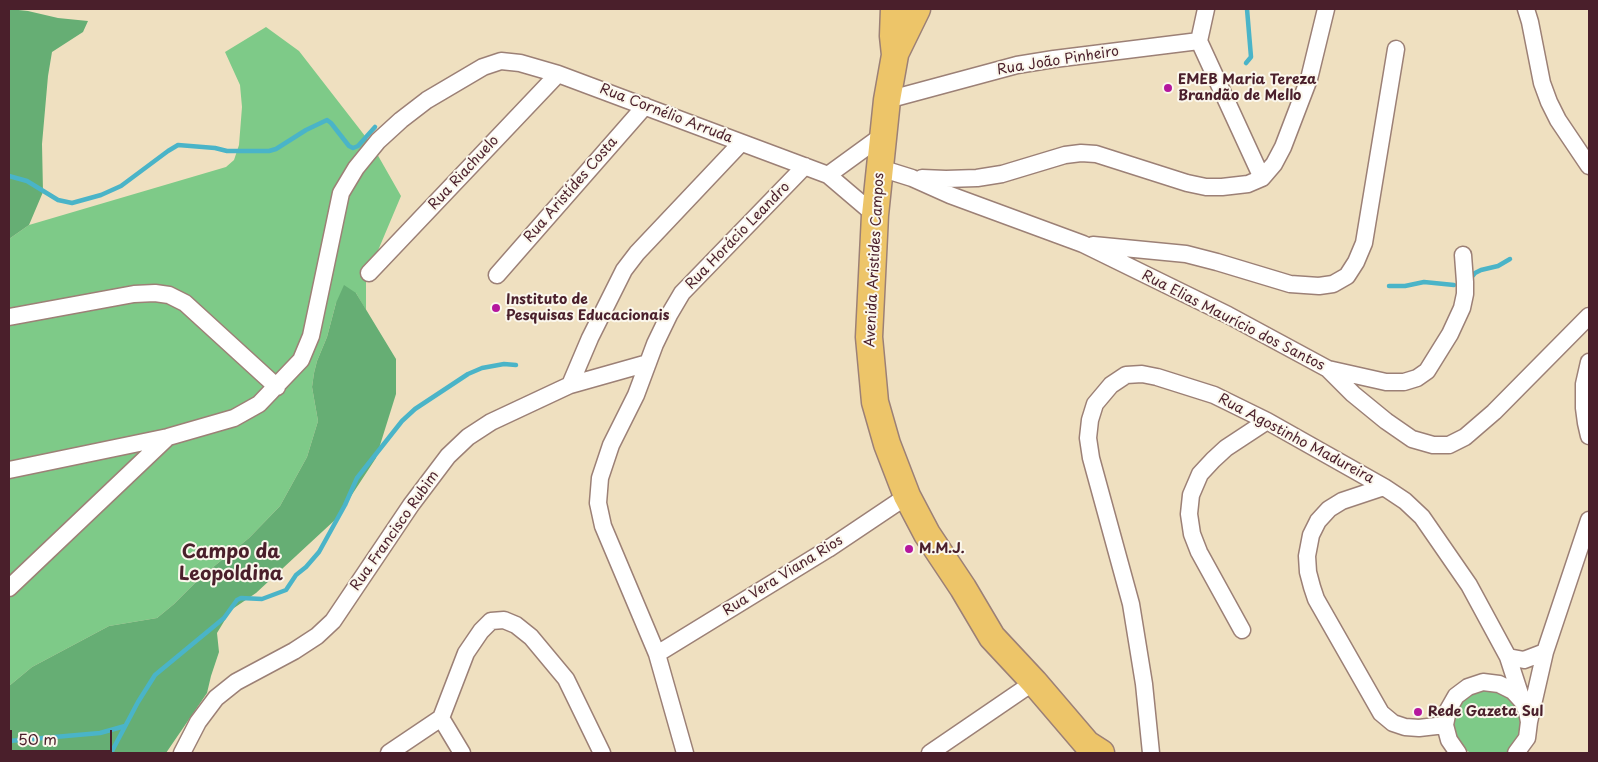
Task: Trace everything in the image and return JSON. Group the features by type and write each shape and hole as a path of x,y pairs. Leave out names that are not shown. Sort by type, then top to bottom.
{"highway":[{"name":"Avenida Aristides Campos","path":"894,9 892,22 895,54 883,135 869,336 875,402 887,444 907,496 928,534 992,637 1034,682 1087,744 1101,753"},
{"name":"Avenida Aristides Campos","path":"895,54 917,9"}],"street":[{"path":"1206,9 1199,41 1262,178"},
{"path":"912,178 977,178 1002,174 1065,155 1081,153 1096,154 1186,183 1206,187 1248,184 1262,178 1274,164 1283,147 1308,79 1326,9"},
{"path":"1526,9 1542,83 1549,102 1558,120 1589,166"},
{"name":"Rua João Pinheiro","path":"887,100 1018,65 1199,41"},
{"path":"1083,244 1186,254 1290,284 1326,285 1333,284 1347,276 1356,262 1364,243 1396,49"},
{"name":"Rua Cornélio Arruda","path":"277,387 301,360 311,336 341,193 356,168 378,141 401,120 427,100 483,66 501,61 520,63 558,74 805,166 828,175 876,215"},
{"name":"Rua Riachuelo","path":"370,273 558,74"},
{"name":"Rua Aristídes Costa","path":"496,275 645,106"},
{"path":"828,175 883,135"},
{"path":"570,385 590,338 624,270 741,143"},
{"name":"Rua Horácio Leandro","path":"685,753 657,654 603,526 598,503 600,478 611,445 636,395 669,316 682,293 805,166"},
{"name":"Rua Elias Maurício dos Santos","path":"880,168 912,178 950,195 1083,244 1228,316 1328,369 1386,422 1412,439 1433,446 1449,445 1465,437 1494,412 1589,316"},
{"path":"1328,369 1386,382 1404,382 1417,378 1427,371 1450,334 1462,308 1465,294 1463,255"},
{"path":"9,317 134,294 155,293 169,295 185,303 277,387 259,404 234,418 168,437 9,470"},
{"path":"1589,362 1584,384 1584,408 1589,436"},
{"name":"Rua Francisco Rubim","path":"182,753 198,722 216,698 236,682 294,651 317,636 333,621 411,506 448,456 468,437 491,422 570,385 648,363"},
{"name":"Rua Agostinho Madureira","path":"1150,753 1144,684 1131,604 1091,458 1088,438 1090,420 1095,404 1110,385 1126,376 1142,374 1214,395 1267,421 1384,487 1405,501 1422,517 1469,584 1508,658 1529,722"},
{"path":"1242,630 1199,552 1192,534 1189,514 1191,495 1200,474 1213,460 1226,448 1267,421"},
{"path":"9,588 168,437"},
{"path":"1384,487 1342,501 1329,509 1318,521 1311,535 1307,556 1308,572 1316,599 1381,713 1393,723 1405,727 1419,728 1445,725"},
{"name":"Rua Vera Viana Rios","path":"657,654 828,549 907,496"},
{"path":"1516,753 1526,738 1545,652 1589,520"},
{"path":"388,753 441,718 466,653 481,631 491,621 504,620 516,625 531,637 566,679 602,753"},
{"path":"1508,658 1524,660 1545,652"},
{"path":"930,753 1034,682"},
{"path":"1458,753 1449,740 1445,725 1448,710 1456,696 1468,687 1483,682 1499,684 1513,691 1523,702"},
{"path":"441,718 462,753"}],"green space":[{"path":"9,9 58,18 88,21 83,32 52,52 42,144 43,192 29,225 9,239"},
{"path":"266,27 299,51 372,145 401,196 366,279 366,310 356,293 336,303 327,337 314,373 312,387 318,421 307,457 280,506 249,538 202,576 157,618 109,626 32,667 9,686 9,239 29,225 226,167 234,160 239,145 242,107 240,85 225,52"},
{"path":"344,285 356,293 396,359 396,394 376,458 336,519 256,593 231,610 217,633 219,652 207,693 166,753 9,753 9,686 32,667 109,626 157,618 202,576 249,538 280,506 307,457 318,421 312,387 314,373 327,337 336,303"},
{"path":"1484,686 1516,698 1523,732 1509,752 1471,753 1464,749 1456,740 1452,729 1455,705"}],"waterway":[{"path":"1246,63 1251,57 1247,9"},
{"path":"9,176 27,181 58,200 72,203 101,195 121,186 178,145 215,148 227,151 269,151 276,149 306,130 327,120 349,146 353,148 358,146 375,127"},
{"path":"1470,279 1475,273 1498,266 1510,259"},
{"path":"1389,286 1405,286 1424,282 1454,285"},
{"path":"111,753 138,702 155,675 224,618 237,600 241,598 262,599 286,590 296,575 319,552 345,505 357,478 402,421 415,409 468,374 482,368 504,364 516,365"},
{"path":"9,741 100,733 125,726"}],"place":[{"name":"EMEB Maria Tereza Brandão de Mello","path":"1168,88"},
{"name":"Instituto de Pesquisas Educacionais","path":"496,308"},
{"name":"M.M.J.","path":"909,549"},
{"name":"Rede Gazeta Sul","path":"1418,712"}],"district":[{"name":"Campo da Leopoldina","path":"231,564"}]}
